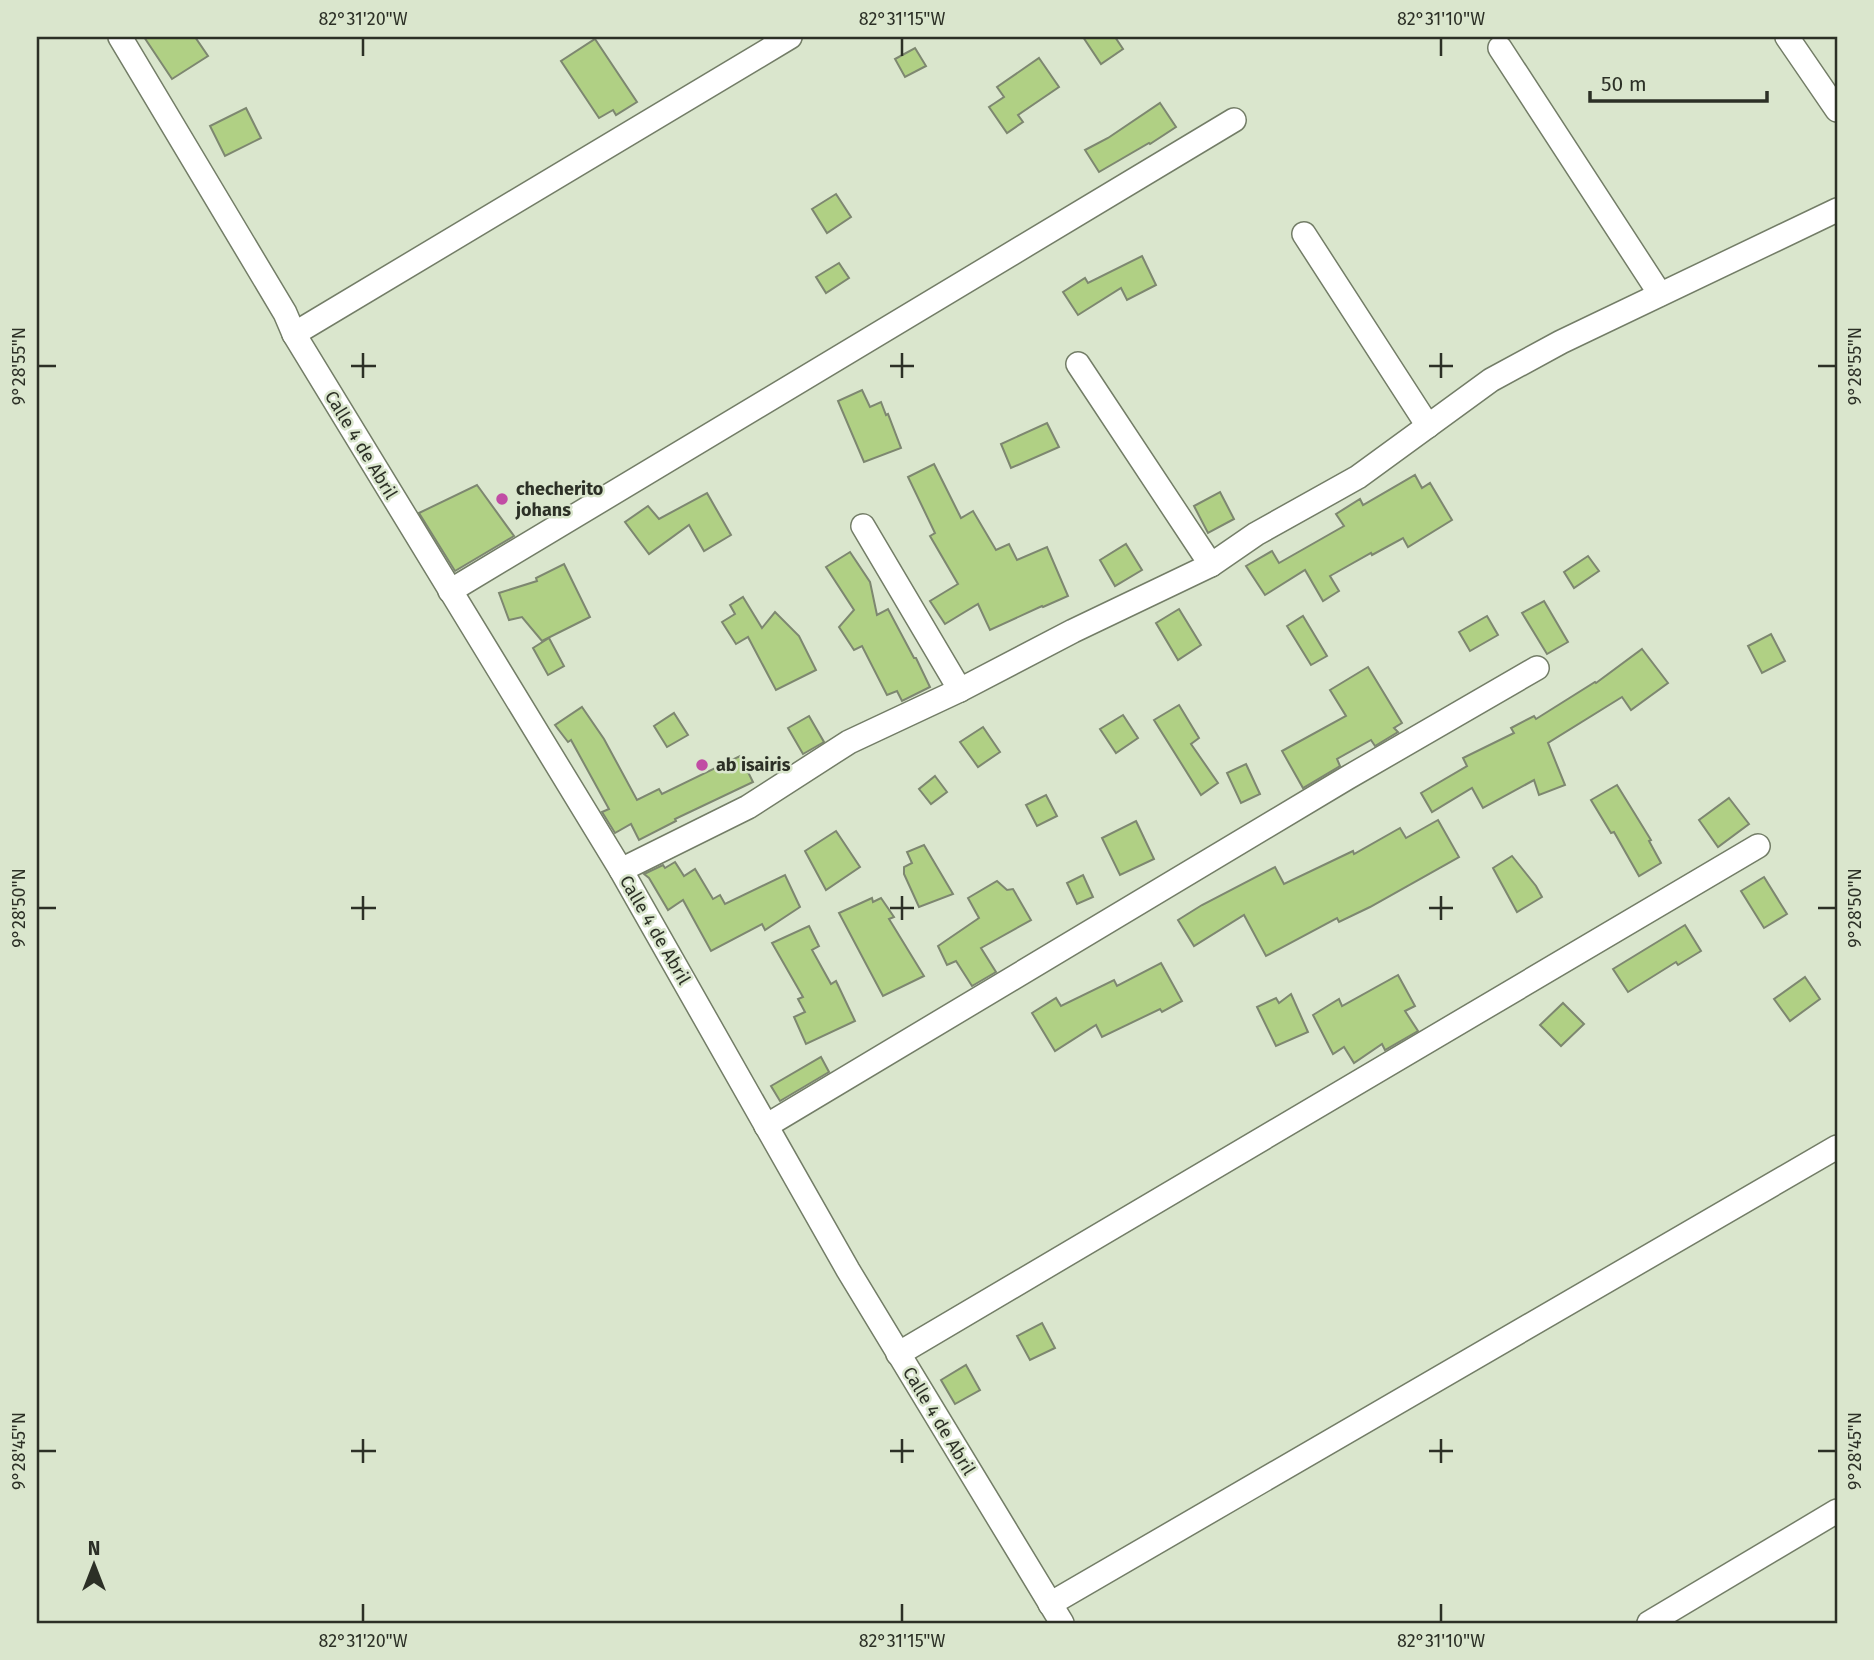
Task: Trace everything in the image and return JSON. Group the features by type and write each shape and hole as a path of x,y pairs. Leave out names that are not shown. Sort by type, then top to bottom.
{"street":[{"name":"Calle 4 de Abril","path":"120,37 285,313 294,334 621,870 848,1270 1056,1614"},
{"path":"294,334 790,37"},
{"path":"1787,37 1837,110"},
{"path":"1500,48 1660,294"},
{"path":"450,591 1234,120"},
{"path":"621,870 748,807 849,742 1211,565 1256,534 1358,477 1491,380 1561,342 1837,210"},
{"path":"1304,234 1428,426"},
{"path":"1078,364 1211,565"},
{"path":"863,526 960,690"},
{"path":"766,1126 1347,778 1537,668"},
{"path":"898,1354 1758,846"},
{"path":"1056,1614 1837,1147"},
{"path":"1649,1623 1837,1511"}],"building":[{"path":"144,37 195,37 208,56 172,79"},
{"path":"1083,37 1115,37 1123,49 1101,64"},
{"path":"595,39 637,102 616,115 613,110 599,118 561,61"},
{"path":"915,48 926,66 905,77 895,59"},
{"path":"1039,58 1059,87 1018,115 1023,122 1007,133 989,107 1004,97 997,87"},
{"path":"1160,103 1176,127 1099,172 1085,150"},
{"path":"246,108 261,138 225,156 210,126"},
{"path":"836,194 851,217 827,233 812,209"},
{"path":"1142,256 1156,285 1127,300 1121,288 1078,315 1063,292 1085,278 1088,283"},
{"path":"839,263 849,278 826,293 816,277"},
{"path":"862,390 870,407 881,402 901,448 864,462 838,401"},
{"path":"1047,423 1059,447 1011,468 1001,444"},
{"path":"934,464 961,518 973,511 996,550 1009,544 1017,560 1047,547 1068,596 990,630 978,604 945,624 930,601 958,584 930,536 935,533 908,477"},
{"path":"1415,475 1422,488 1430,483 1452,520 1408,547 1403,538 1330,576 1339,591 1323,601 1305,570 1265,595 1246,566 1272,551 1279,563 1344,526 1336,514 1360,499 1363,505"},
{"path":"477,485 514,536 455,571 419,513"},
{"path":"1220,492 1234,519 1208,533 1194,506"},
{"path":"707,493 731,535 704,551 689,525 649,554 625,522 648,506 659,519"},
{"path":"1126,544 1142,570 1115,586 1100,560"},
{"path":"850,552 870,582 877,615 888,609 930,687 902,701 897,691 887,695 862,646 854,650 839,627 854,610 826,567"},
{"path":"1588,556 1599,571 1574,588 1564,572"},
{"path":"564,564 590,617 542,641 522,617 509,620 499,593 537,581 536,578"},
{"path":"743,597 762,628 775,612 799,636 816,670 776,690 748,637 736,644 722,622 735,614 730,605"},
{"path":"1544,601 1568,642 1547,654 1522,613"},
{"path":"1179,609 1201,645 1178,660 1156,623"},
{"path":"1303,616 1327,656 1311,665 1287,626"},
{"path":"1487,616 1498,635 1470,651 1459,632"},
{"path":"1771,634 1785,661 1762,673 1748,646"},
{"path":"549,638 564,666 548,675 533,648"},
{"path":"1642,649 1668,683 1631,710 1622,697 1548,743 1565,785 1539,795 1534,780 1483,808 1472,788 1432,812 1421,793 1467,766 1463,758 1514,733 1511,728 1534,716 1536,719 1596,683"},
{"path":"1368,667 1402,723 1394,728 1398,732 1375,746 1371,740 1337,759 1340,766 1303,788 1282,751 1346,716 1330,690"},
{"path":"1179,705 1199,738 1191,744 1218,783 1201,795 1154,720"},
{"path":"582,707 604,739 637,800 659,789 662,794 740,756 753,782 675,819 676,821 639,840 631,824 615,833 602,812 609,809 571,740 568,742 555,725"},
{"path":"674,713 688,735 667,747 654,726"},
{"path":"1123,715 1138,738 1116,753 1100,729"},
{"path":"809,716 824,742 803,754 788,728"},
{"path":"983,727 1000,752 978,767 960,742"},
{"path":"1246,764 1260,794 1241,803 1227,773"},
{"path":"935,776 947,792 931,804 919,789"},
{"path":"1617,785 1651,840 1649,841 1661,863 1639,876 1614,832 1611,833 1591,800"},
{"path":"1046,795 1057,816 1037,826 1026,805"},
{"path":"1729,798 1749,824 1718,847 1699,820"},
{"path":"1438,820 1459,857 1370,907 1339,922 1337,918 1266,956 1244,915 1194,946 1178,920 1275,867 1284,884 1353,851 1354,854 1400,828 1406,838"},
{"path":"1136,821 1154,859 1120,875 1102,838"},
{"path":"836,831 860,867 826,890 805,851"},
{"path":"924,845 953,894 919,907 904,874 904,867 912,863 907,852"},
{"path":"1512,856 1542,897 1517,912 1493,868"},
{"path":"675,862 684,876 695,869 713,899 720,895 725,904 785,875 800,907 765,930 762,924 711,951 683,900 668,910 644,874"},
{"path":"1083,875 1093,897 1077,904 1067,883"},
{"path":"1764,877 1787,914 1764,928 1741,891"},
{"path":"997,881 1007,890 1013,889 1031,920 981,948 996,972 972,986 956,961 947,965 938,946 979,918 968,898"},
{"path":"872,898 873,902 881,898 894,917 889,919 924,976 883,996 839,913"},
{"path":"1685,925 1701,951 1678,965 1676,962 1628,992 1613,969"},
{"path":"809,926 819,946 812,950 831,984 836,981 855,1021 806,1044 794,1017 805,1012 798,999 803,997 772,943"},
{"path":"1161,963 1182,1001 1102,1037 1096,1025 1055,1051 1032,1013 1056,998 1061,1006 1114,980 1117,986"},
{"path":"1398,975 1415,1006 1405,1011 1418,1031 1385,1050 1382,1044 1354,1063 1344,1047 1333,1054 1313,1015 1339,999 1342,1006"},
{"path":"1805,977 1820,999 1790,1021 1774,999"},
{"path":"1291,994 1308,1032 1276,1046 1257,1007 1276,998 1279,1003"},
{"path":"1563,1003 1584,1024 1561,1046 1540,1025"},
{"path":"821,1057 829,1072 780,1101 771,1086"},
{"path":"1042,1323 1055,1348 1030,1360 1017,1336"},
{"path":"966,1365 980,1390 955,1404 941,1380"}],"place":[{"name":"checherito johans","path":"502,499"},
{"name":"ab isairis","path":"702,765"}]}
